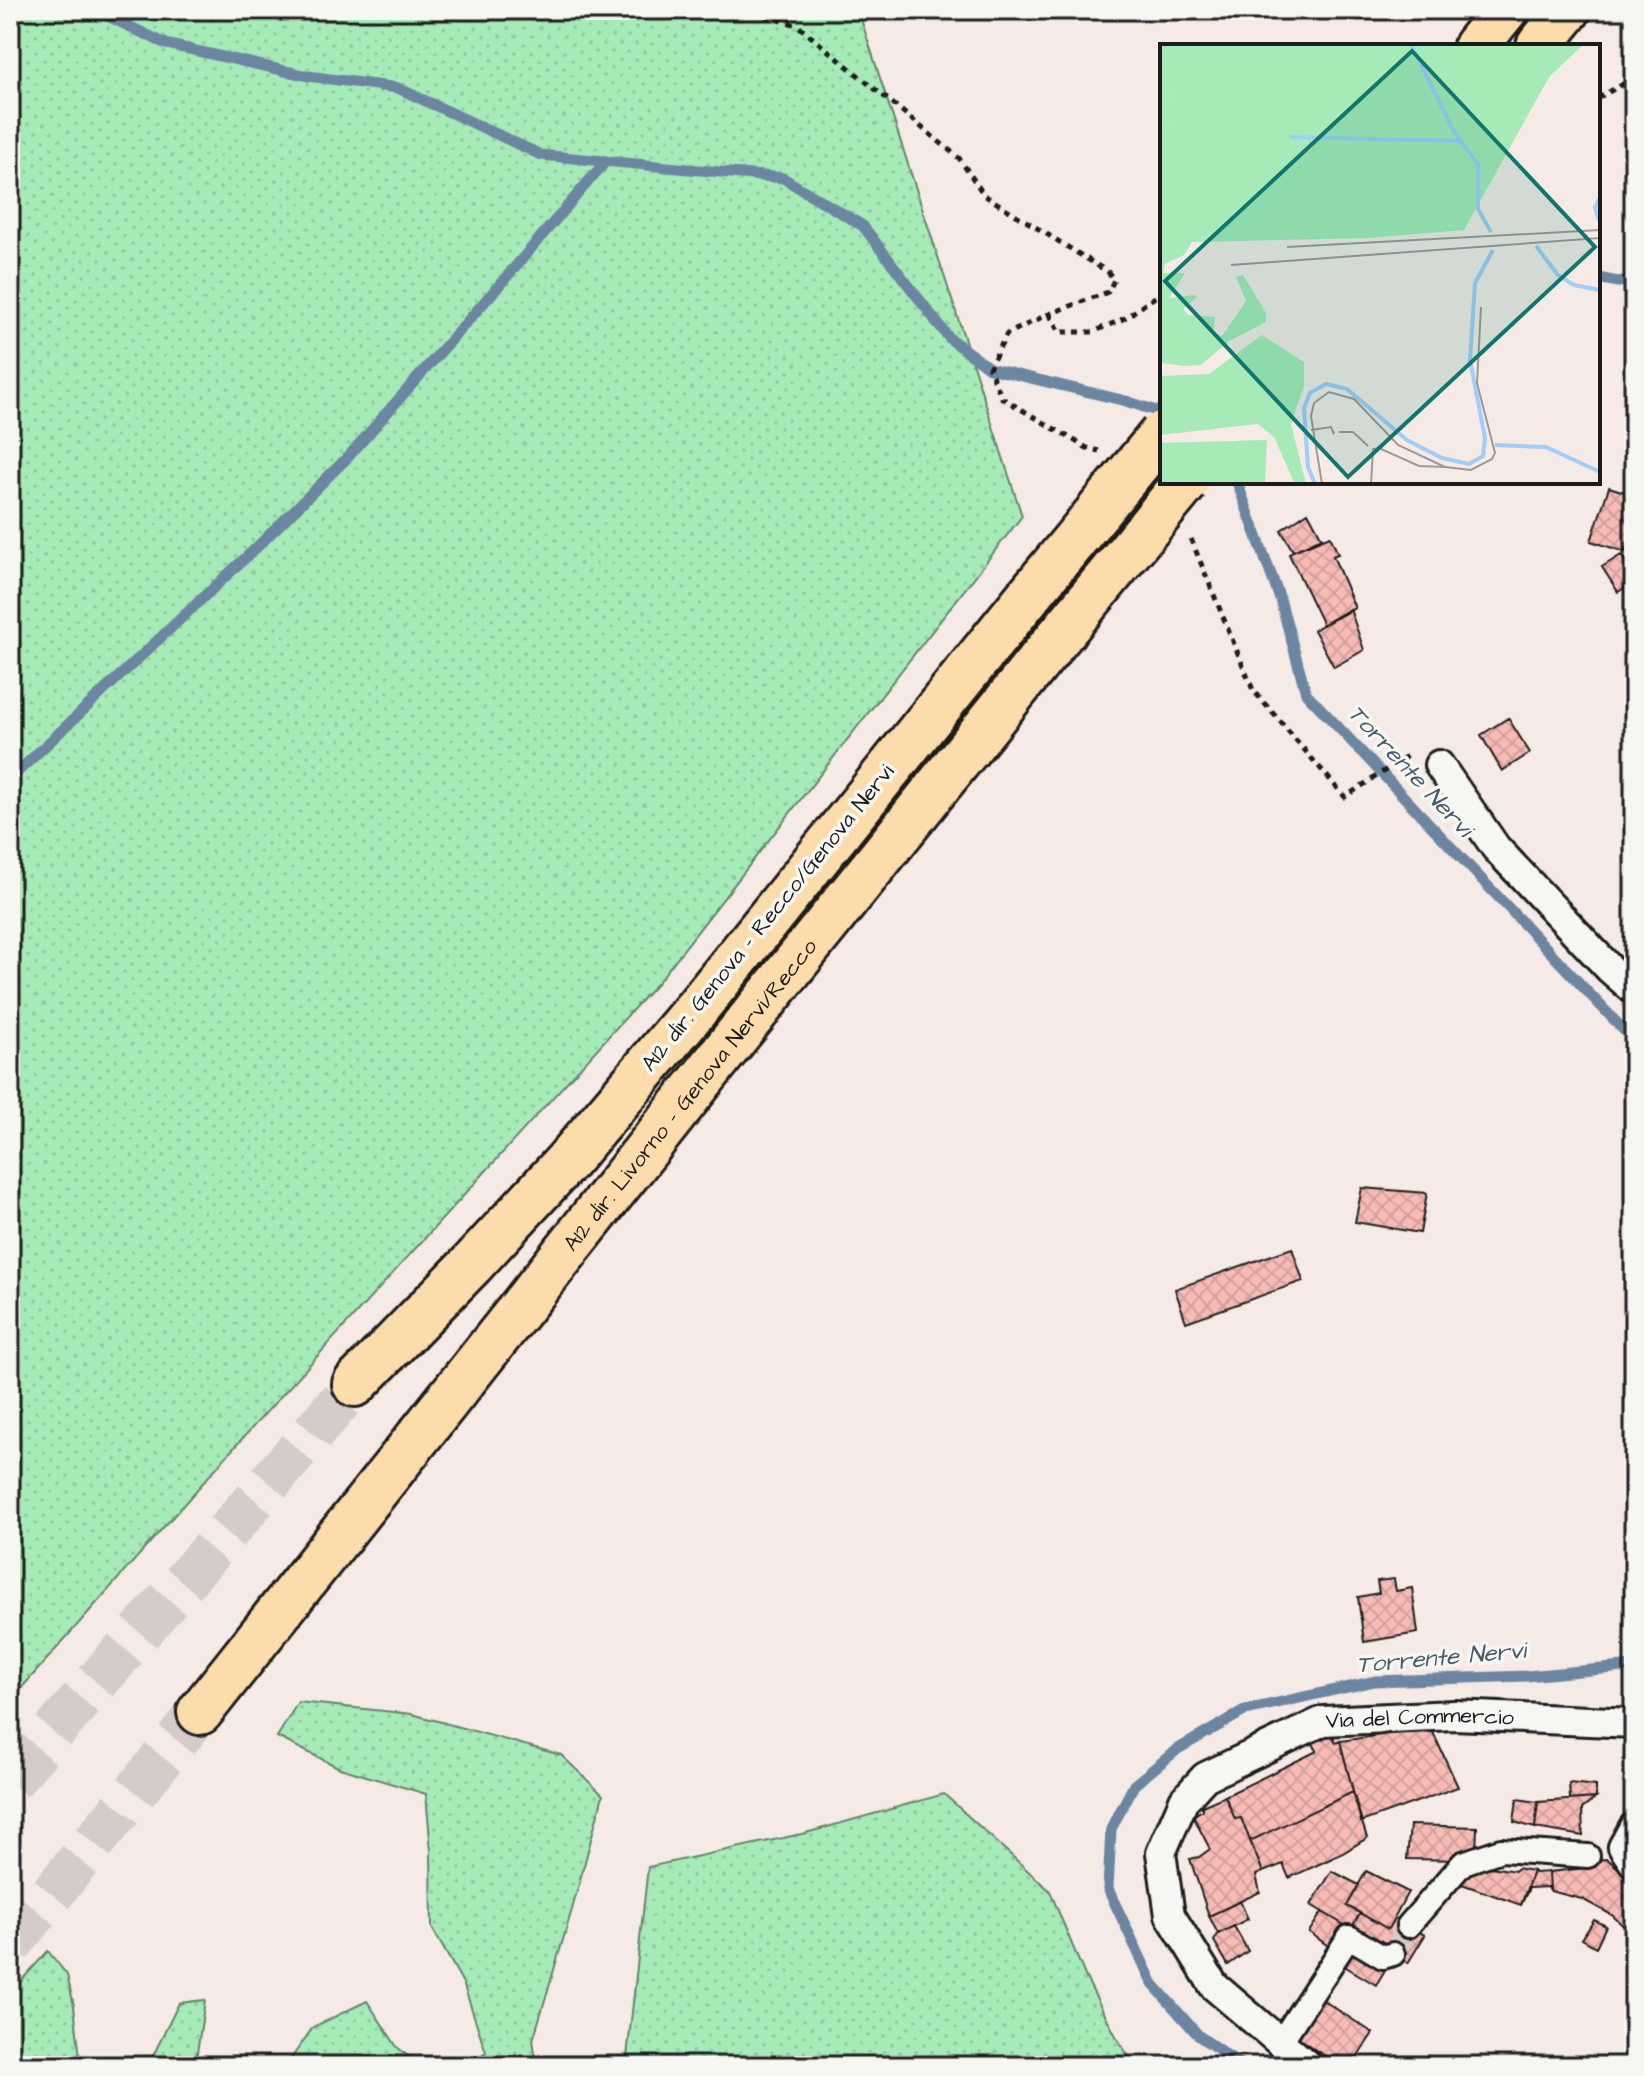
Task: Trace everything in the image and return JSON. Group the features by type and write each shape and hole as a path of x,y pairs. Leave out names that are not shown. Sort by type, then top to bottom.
{"highway":[{"path":"1478,44 1505,10"},
{"path":"1541,44 1568,10"},
{"name":"A12 dir. Genova - Recco/Genova Nervi","path":"355,1384 568,1160 696,1009 1160,436"},
{"name":"A12 dir. Livorno - Genova Nervi/Recco","path":"200,1712 735,1038 1184,484"}],"street":[{"path":"1439,765 1496,848 1610,969 1634,990"},
{"name":"Via del Commercio","path":"1308,2066 1214,1986 1170,1915 1161,1853 1184,1800 1205,1777 1323,1721 1454,1715 1634,1723"},
{"path":"1634,1827 1623,1847 1634,1863"},
{"path":"1408,1926 1463,1863 1501,1850 1588,1856"},
{"path":"1280,2043 1349,1937 1383,1957 1393,1954"}],"path":[{"path":"47,10 66,15 74,10"},
{"path":"742,10 797,25 959,158 984,195 1108,272 1114,280 1108,292 1007,334 989,368 1002,398 1087,448 1102,451"},
{"path":"1600,97 1634,78"},
{"path":"1049,314 1060,332 1093,332 1125,318 1160,293"},
{"path":"1188,532 1253,690 1345,797 1413,753 1427,754 1439,765"}],"green space":[{"path":"10,10 858,10 1022,516 658,982 231,1451 10,1701"},
{"path":"298,1702 412,1714 561,1755 603,1795 533,2040 537,2066 464,2066 486,2052 463,1983 432,1928 431,1851 426,1794 340,1768 277,1737"},
{"path":"944,1794 1050,1891 1085,1976 1135,2066 626,2066 648,1867 806,1833"},
{"path":"48,1951 67,1975 81,2066 10,2066 10,1993"},
{"path":"205,2000 195,2066 148,2066 179,2003"},
{"path":"367,2001 397,2047 420,2066 286,2066 313,2027"}],"building":[{"path":"1609,487 1634,495 1634,523 1625,552 1591,541"},
{"path":"1308,512 1322,538 1293,551 1281,530"},
{"path":"1330,536 1338,554 1333,556 1355,608 1323,625 1289,554"},
{"path":"1621,555 1634,575 1634,582 1618,592 1602,567"},
{"path":"1350,609 1364,650 1334,667 1314,630"},
{"path":"1508,718 1530,753 1502,771 1481,735"},
{"path":"1362,1188 1427,1193 1420,1233 1355,1222"},
{"path":"1292,1248 1303,1281 1186,1322 1175,1289"},
{"path":"1394,1579 1396,1591 1412,1588 1418,1633 1364,1642 1358,1597 1379,1593 1377,1581"},
{"path":"1329,1728 1336,1743 1340,1741 1353,1792 1250,1841 1241,1818 1235,1819 1225,1796 1317,1751 1309,1736"},
{"path":"1431,1728 1458,1787 1361,1822 1340,1741"},
{"path":"1569,1783 1596,1786 1596,1798 1570,1800"},
{"path":"1353,1792 1367,1838 1289,1878 1283,1864 1263,1872 1250,1841"},
{"path":"1225,1796 1235,1819 1241,1818 1263,1872 1256,1875 1260,1892 1209,1916 1190,1859 1210,1849 1193,1816 1202,1810 1202,1806"},
{"path":"1596,1798 1582,1809 1583,1836 1535,1828 1538,1802"},
{"path":"1517,1799 1538,1802 1535,1828 1514,1822"},
{"path":"1410,1825 1477,1827 1476,1852 1463,1860 1407,1859"},
{"path":"1607,1859 1634,1881 1634,1936 1612,1915 1582,1899 1550,1891 1549,1872 1586,1868 1594,1860"},
{"path":"1491,1867 1533,1871 1521,1905 1453,1881 1470,1869"},
{"path":"1332,1871 1359,1885 1347,1906 1360,1913 1351,1929 1311,1905"},
{"path":"1366,1871 1408,1892 1388,1929 1347,1906"},
{"path":"1533,1871 1549,1872 1550,1891 1548,1887 1529,1888 1521,1905"},
{"path":"1240,1901 1248,1919 1218,1934 1209,1916"},
{"path":"1322,1912 1346,1926 1331,1948 1309,1932"},
{"path":"1360,1913 1388,1929 1394,1918 1425,1935 1408,1963 1351,1929"},
{"path":"1594,1920 1606,1926 1596,1947 1582,1939"},
{"path":"1234,1926 1248,1951 1228,1965 1214,1941 1218,1934"},
{"path":"1353,1944 1388,1965 1376,1985 1341,1964"},
{"path":"1315,1995 1373,2033 1351,2066 1340,2066 1290,2033"}],"waterway":[{"path":"95,10 166,44 308,76 398,88 541,155 783,178 863,226 949,338 989,368 1126,401 1160,412"},
{"path":"10,779 348,457 606,161"},
{"name":"Torrente Nervi","path":"1600,278 1618,282 1634,279"},
{"name":"Torrente Nervi","path":"1238,484 1280,599 1306,693 1634,1041"},
{"name":"Torrente Nervi","path":"1243,2066 1199,2036 1153,1984 1108,1889 1111,1829 1134,1785 1178,1749 1246,1710 1375,1681 1527,1676 1634,1666"}],"tunnel":[{"path":"10,1782 355,1384"},
{"path":"10,1945 200,1712"},
{"path":"1393,1954 1408,1926"}]}
